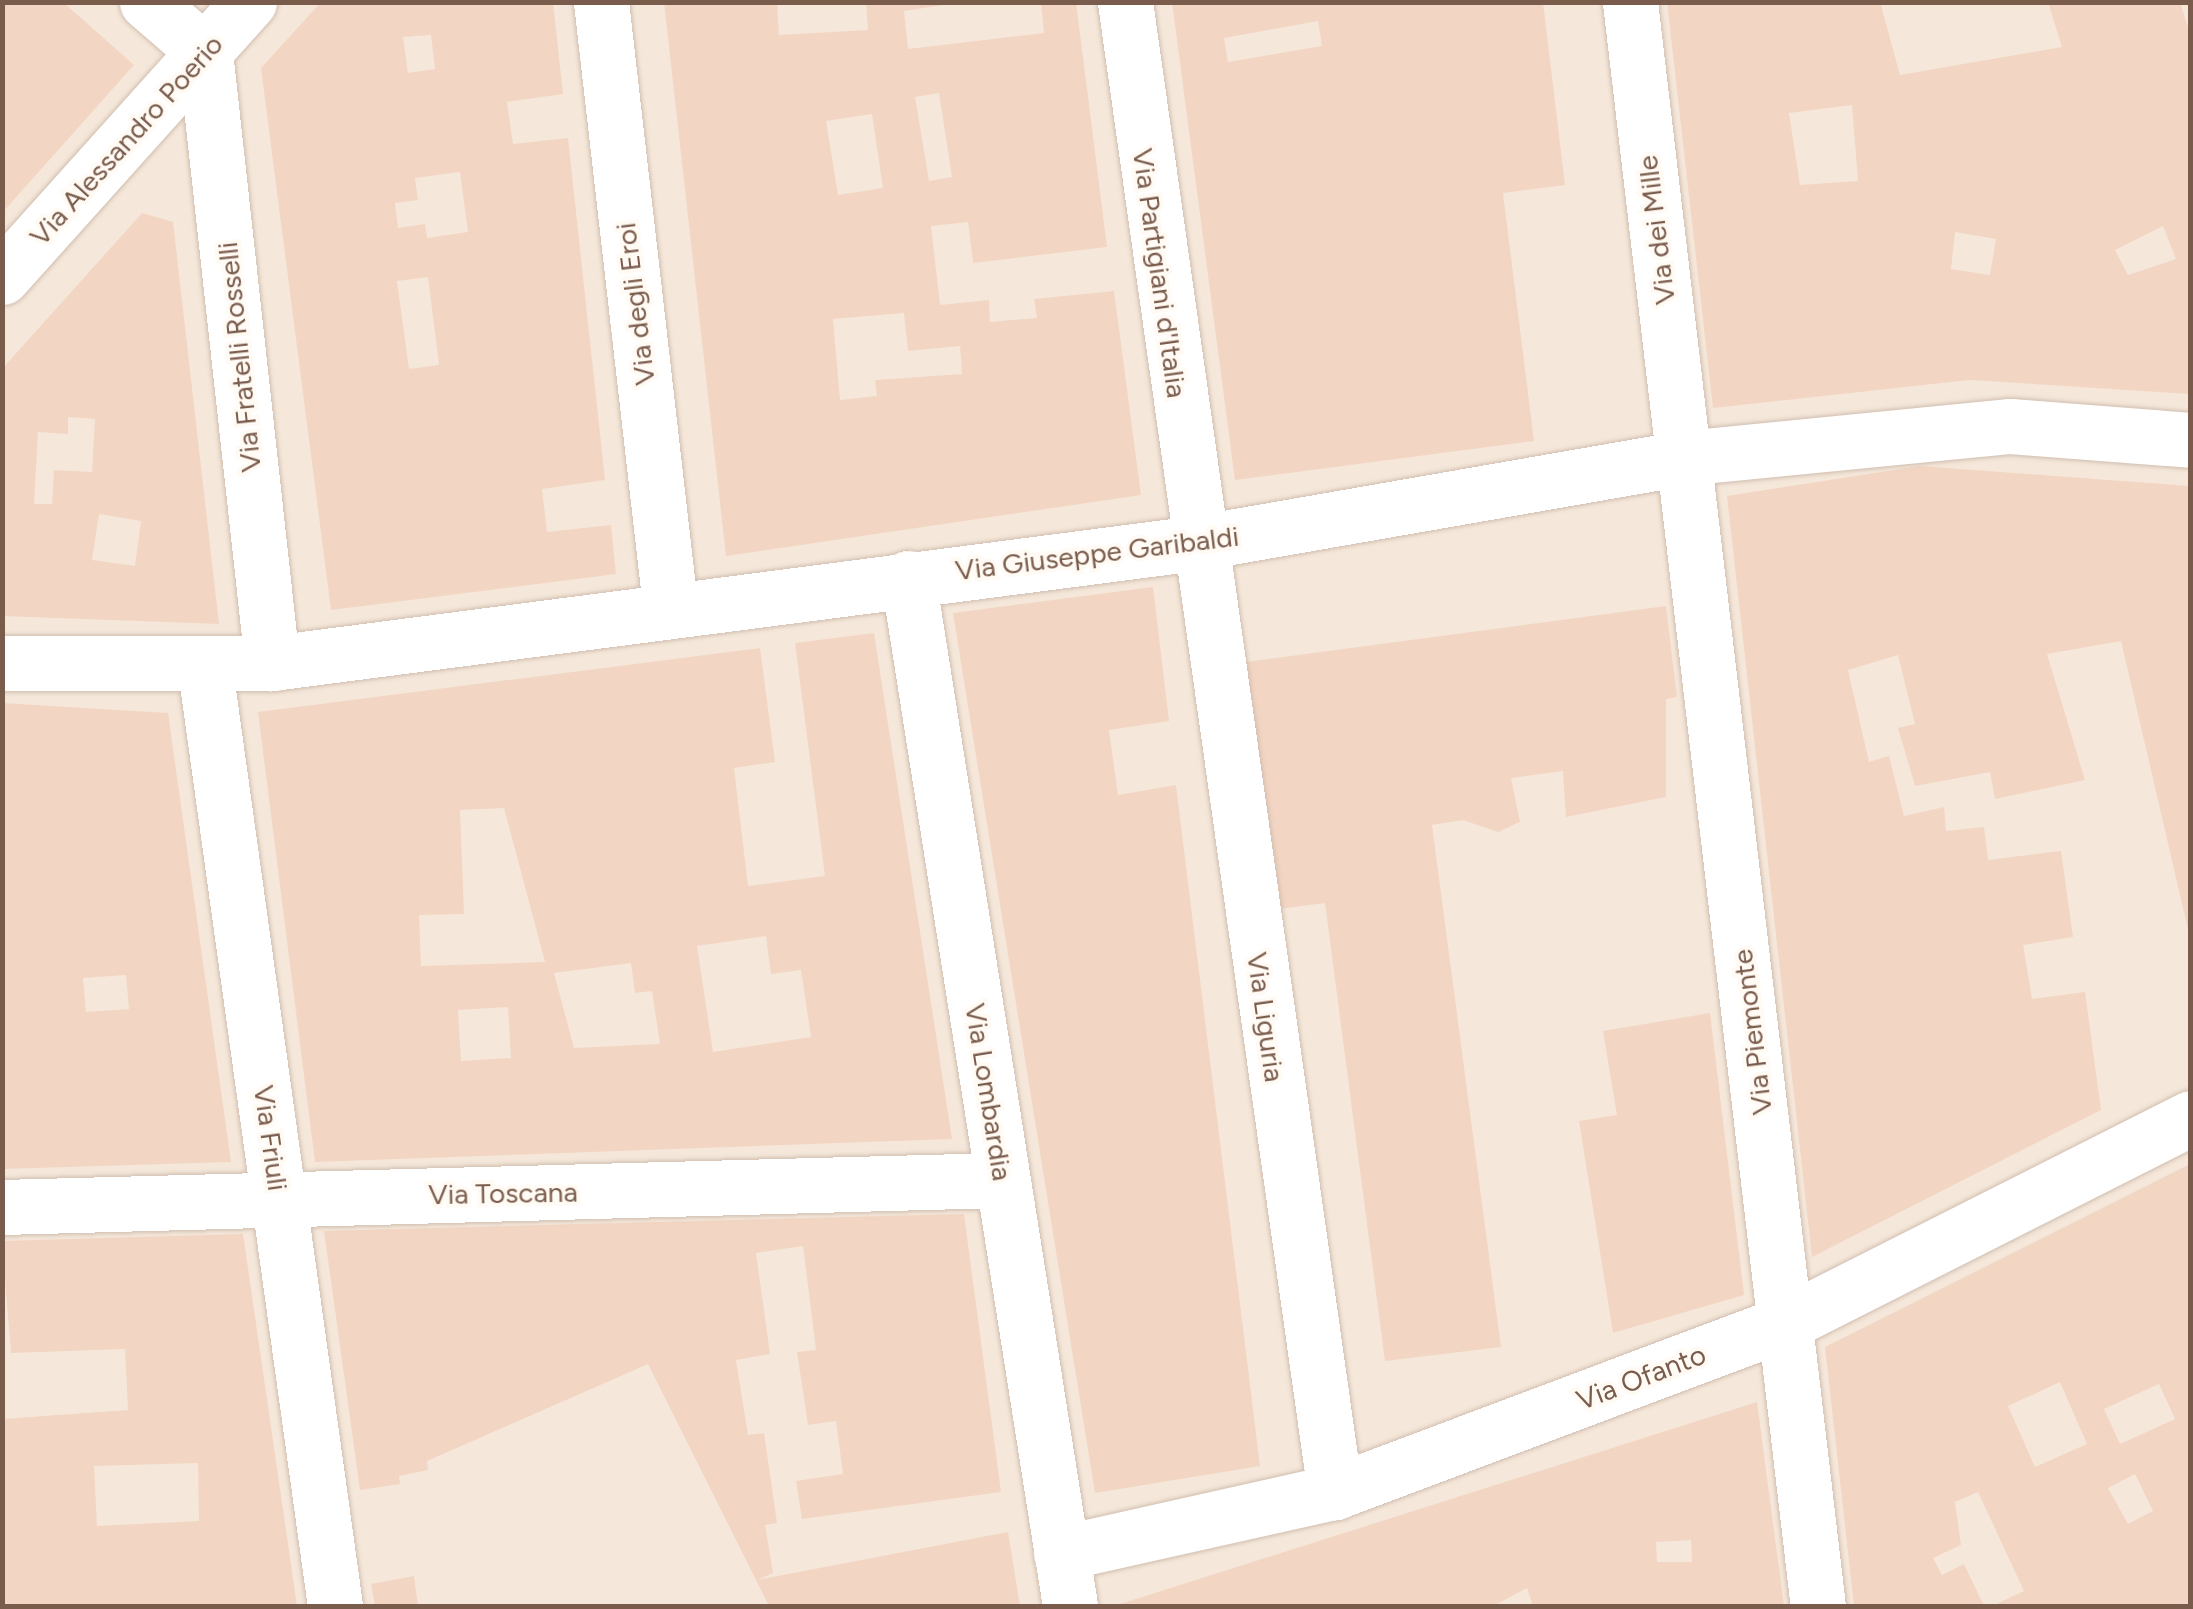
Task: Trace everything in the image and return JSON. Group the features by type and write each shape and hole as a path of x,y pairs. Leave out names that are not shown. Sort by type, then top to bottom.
{"street":[{"path":"147,2 205,52"},
{"name":"Via Alessandro Poerio","path":"2,276 249,2"},
{"name":"Via degli Eroi","path":"601,2 670,606"},
{"name":"Via Partigiani d'Italia","path":"1124,2 1196,543"},
{"name":"Via dei Mille","path":"1630,2 1682,458"},
{"name":"Via Fratelli Rosselli","path":"205,52 272,663"},
{"name":"Via Giuseppe Garibaldi","path":"2,663 205,669 272,663 670,606 1196,543 1682,458 2010,426 2190,440"},
{"name":"Via Piemonte","path":"1682,458 1818,1606"},
{"name":"Via Liguria","path":"1196,543 1336,1492"},
{"name":"Via Lombardia","path":"908,578 1070,1606"},
{"name":"Via Friuli","path":"205,669 335,1606"},
{"name":"Via Ofanto","path":"1061,1553 1336,1492 1786,1322 2190,1118"},
{"name":"Via Toscana","path":"2,1207 1002,1180"}],"shaded area":[{"path":"3,3 2190,3 2190,1606 3,1606"}],"building":[{"path":"2,2 63,2 134,65 2,213"},
{"path":"321,2 553,2 563,94 507,102 513,144 568,138 605,480 542,489 547,532 611,525 616,574 331,610 261,68","holes":["431,35 435,69 408,73 403,37","460,172 468,232 427,238 425,224 398,228 395,203 418,200 415,178","428,277 439,365 409,369 397,281"]},
{"path":"664,2 777,2 779,35 868,30 866,2 963,2 904,11 908,49 1044,33 1041,2 1076,2 1107,247 973,263 968,222 931,226 940,305 989,300 990,322 1037,318 1034,299 1114,291 1141,495 726,556","holes":["939,93 952,177 929,181 915,97","872,114 883,188 838,195 826,121","904,313 908,351 960,346 962,374 875,380 877,396 840,400 833,319"]},
{"path":"1172,2 1543,2 1565,185 1503,193 1534,441 1235,480","holes":["1318,21 1322,46 1228,62 1224,38"]},
{"path":"1667,2 1880,2 1900,75 2062,47 2048,2 2180,2 2190,34 2190,394 1969,380 1713,408","holes":["1852,105 1858,181 1800,185 1789,113","2163,226 2176,259 2128,275 2115,250","1955,232 1996,239 1990,275 1951,269"]},
{"path":"142,213 173,222 219,624 2,616 2,369","holes":["68,417 95,419 92,472 54,470 52,504 34,504 38,432 68,434","99,514 141,521 135,566 92,560"]},
{"path":"1920,466 2190,486 2190,938 2121,641 2047,654 2085,780 1995,799 1990,772 1915,786 1898,728 1915,724 1898,655 1848,670 1869,762 1889,756 1904,816 1944,807 1946,831 1984,827 1988,860 2061,851 2073,937 2023,945 2032,999 2085,992 2101,1110 1812,1257 1727,496"},
{"path":"1153,587 1169,721 1109,730 1118,795 1176,785 1260,1466 1095,1493 953,613"},
{"path":"1666,606 1677,697 1666,699 1666,797 1566,817 1563,771 1511,778 1520,822 1498,832 1463,820 1432,825 1501,1347 1385,1361 1325,903 1279,909 1246,662"},
{"path":"874,633 952,1139 315,1162 258,712 760,648 775,762 734,768 748,886 825,876 795,643","holes":["504,808 545,962 421,966 419,915 464,914 460,810","766,936 771,974 801,970 811,1037 713,1052 697,946","631,963 635,993 652,991 660,1044 574,1048 554,973","508,1007 511,1058 461,1061 458,1010"]},
{"path":"2,703 168,713 231,1162 2,1169","holes":["126,975 129,1009 86,1012 83,978"]},
{"path":"1710,1013 1744,1295 1613,1333 1579,1121 1617,1115 1603,1031"},
{"path":"2190,1164 2190,1606 1992,1606 2024,1591 1978,1492 1955,1502 1961,1545 1933,1558 1942,1575 1964,1564 1984,1606 1854,1606 1825,1347","holes":["2060,1382 2087,1444 2035,1467 2008,1406","2159,1384 2175,1419 2120,1444 2104,1409","2135,1474 2153,1511 2128,1524 2108,1488"]},
{"path":"964,1214 1001,1492 802,1519 796,1481 843,1474 836,1421 808,1425 797,1352 816,1350 803,1246 756,1253 770,1354 736,1360 748,1435 764,1433 777,1523 765,1525 773,1573 757,1580 1008,1532 1020,1606 769,1606 648,1364 427,1461 428,1470 399,1476 400,1484 360,1490 324,1231"},
{"path":"243,1234 297,1606 2,1606 2,1419 128,1410 125,1349 11,1353 2,1241","holes":["198,1463 199,1521 97,1526 94,1466"]},
{"path":"1757,1402 1784,1606 1533,1606 1527,1588 1493,1606 1114,1606","holes":["1691,1540 1692,1562 1657,1562 1656,1542"]},
{"path":"414,1576 418,1606 375,1606 371,1584"}]}
